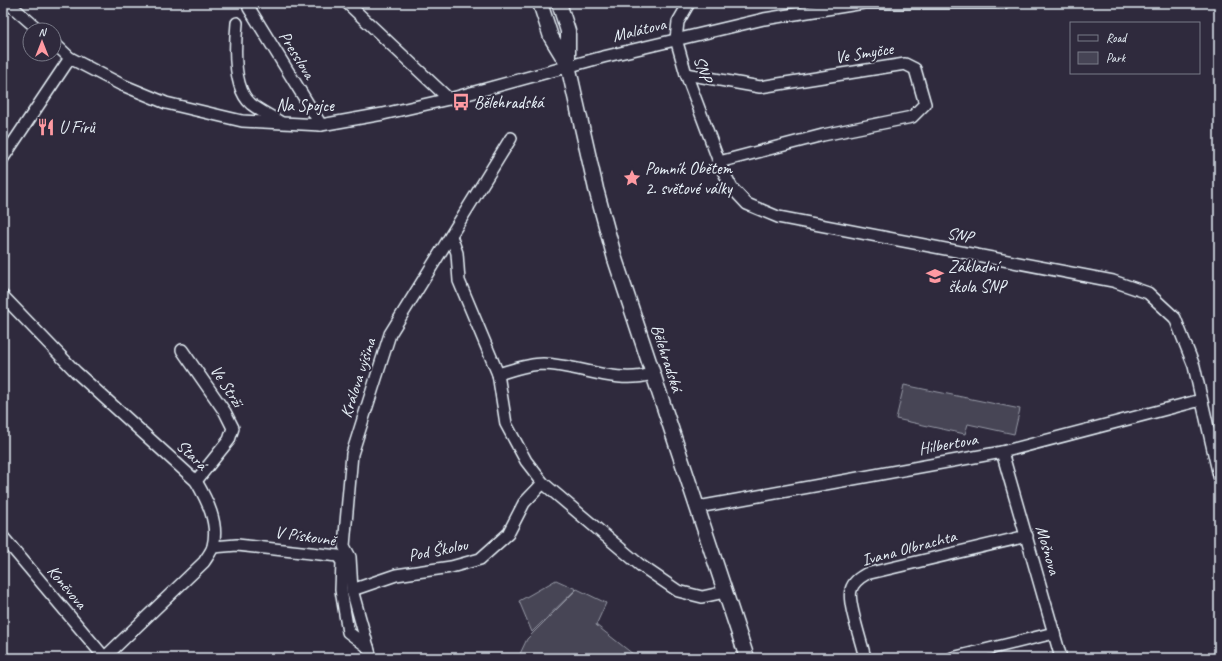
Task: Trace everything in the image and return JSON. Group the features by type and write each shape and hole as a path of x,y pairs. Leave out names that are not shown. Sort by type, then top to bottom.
{"street":[{"path":"8,3 29,22"},
{"name":"Presslova","path":"253,3 249,8 321,125"},
{"path":"347,3 449,99"},
{"name":"Bělehradská","path":"540,3 551,37 568,65"},
{"name":"Bělehradská","path":"559,3 568,31 568,65 596,189 611,245 652,374 698,507 724,592 747,658"},
{"path":"676,39 678,22 690,3"},
{"name":"Malátova","path":"568,65 764,20 864,4 1003,3"},
{"path":"237,22 235,56 242,89 250,103 282,123"},
{"name":"SNP","path":"676,39 686,74 719,162 732,188 747,204 778,217 1113,281 1148,293 1175,318 1192,360 1219,476"},
{"path":"3,158 70,58 62,51"},
{"name":"Na Spojce","path":"70,58 120,84 166,103 242,121 321,125 383,114 449,99 568,65"},
{"name":"Ve Smyčce","path":"686,74 760,88 905,64 915,69 925,104 912,117 793,143 719,162"},
{"name":"Králova výšina","path":"371,658 352,590 350,557 344,546 352,454 390,334 511,138"},
{"path":"451,236 457,253 459,281 498,374 506,424 526,461 543,483 640,565 678,591 702,597 724,592"},
{"name":"Stará","path":"3,296 76,372 196,481 209,504 214,530 213,547"},
{"name":"Ve Strži","path":"182,350 226,412 233,428 230,440 196,481"},
{"path":"498,374 520,367 542,364 626,379 652,374"},
{"name":"Hilbertova","path":"698,507 1002,452 1202,400"},
{"name":"Mošnova","path":"1002,452 1061,658"},
{"name":"Pod Školou","path":"352,590 396,575 451,567 480,559 508,534 524,503 543,483"},
{"name":"Ivana Olbrachta","path":"866,658 850,599 853,584 859,577 866,574 1027,536"},
{"name":"Koněvova","path":"3,537 104,658"},
{"name":"V Pískovně","path":"213,547 237,545 338,556 342,562 341,590 348,632 368,647"},
{"path":"104,658 204,562 213,547"},
{"path":"952,658 1054,632"}],"green space":[{"path":"904,385 1020,409 1014,434 968,424 965,434 896,419"},
{"path":"556,580 576,589 532,632 519,601"},
{"path":"577,589 606,603 596,625 638,658 518,658 527,639"}],"place":[{"name":"Bělehradská","path":"461,102"},
{"name":"U Fírů","path":"46,127"},
{"name":"Pomník Obětem 2. světové války","path":"632,178"},
{"name":"Základní škola SNP","path":"935,276"}]}
